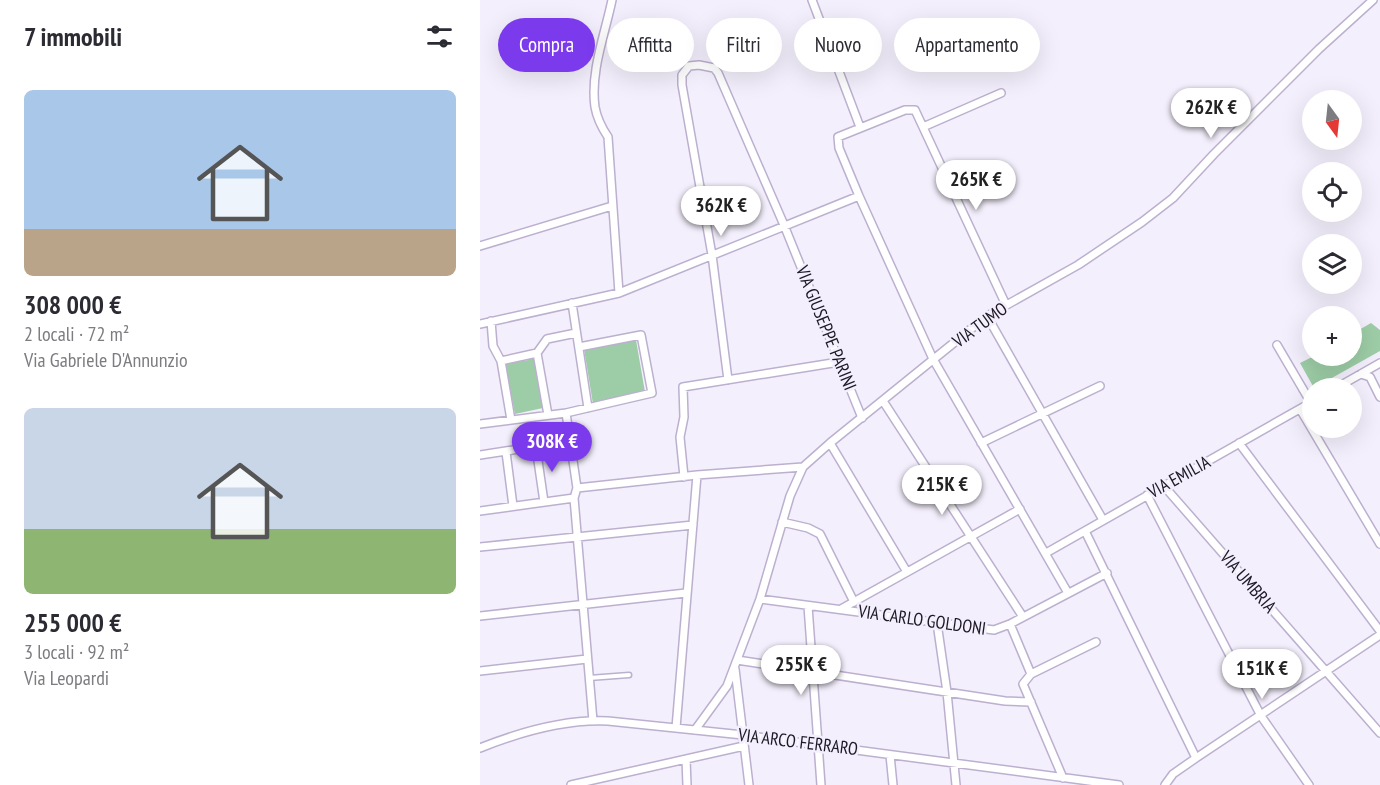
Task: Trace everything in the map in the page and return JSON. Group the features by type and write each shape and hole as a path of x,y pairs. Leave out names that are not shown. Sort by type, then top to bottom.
{"street":[{"path":"612,0 595,77 595,106 599,122 608,137 619,293"},
{"path":"812,0 860,127"},
{"name":"VIA TUMO","path":"695,730 727,686 760,599 790,496 803,467 987,316 1078,265 1173,198 1311,57 1373,0"},
{"name":"VIA GIUSEPPE PARINI","path":"712,255 682,75 689,66 699,65 714,68 718,74 784,225 862,418"},
{"path":"923,127 1001,93"},
{"path":"1006,305 915,110 905,110 838,137 839,148 859,196 933,359 1068,593"},
{"path":"480,324 619,293 859,196"},
{"path":"480,246 612,206"},
{"path":"712,255 728,380"},
{"path":"572,303 588,408"},
{"path":"987,316 1103,520"},
{"path":"490,321 493,346 501,361 511,420"},
{"path":"501,361 537,353 547,339 576,333"},
{"path":"480,424 566,413 652,393 641,334 579,347"},
{"path":"1277,345 1302,386"},
{"path":"537,353 548,415"},
{"path":"684,477 680,437 684,417 683,387 839,362"},
{"path":"1354,378 1380,363"},
{"path":"1361,374 1370,377 1380,397"},
{"path":"981,443 1100,386"},
{"path":"883,401 1023,617"},
{"path":"1300,409 1380,544"},
{"name":"VIA EMILIA","path":"1046,553 1300,409"},
{"path":"566,413 577,488 574,498 593,721"},
{"path":"480,454 571,441"},
{"path":"830,443 907,572"},
{"path":"1165,785 1173,774 1328,672 1380,633 1239,443"},
{"path":"536,447 544,502"},
{"path":"506,452 513,506"},
{"path":"577,488 803,467"},
{"path":"676,728 698,475"},
{"name":"VIA UMBRIA","path":"1163,486 1380,733"},
{"path":"1147,495 1261,716 1309,785"},
{"path":"480,511 574,498"},
{"path":"841,609 1020,509"},
{"path":"783,522 808,528 820,534 854,602"},
{"path":"480,547 693,525"},
{"path":"1085,531 1196,758"},
{"name":"VIA CARLO GOLDONI","path":"760,599 994,630 1010,624 1107,573"},
{"path":"480,616 686,593"},
{"path":"808,606 821,785"},
{"path":"937,622 947,692 956,785"},
{"path":"1010,624 1031,674"},
{"path":"1063,778 1023,684 1031,674 1096,642"},
{"path":"480,671 587,659"},
{"path":"749,785 736,663 1005,701 1031,702"},
{"name":"VIA ARCO FERRARO","path":"480,748 509,736 549,727 593,721 743,735 1063,778 1085,783 1119,785"},
{"path":"576,784 744,746"},
{"path":"890,754 892,785"},
{"path":"686,759 687,785"}],"lane":[{"path":"589,678 630,675"}],"green space":[{"path":"1371,323 1380,330 1380,351 1362,361 1362,328"},
{"path":"636,340 645,392 593,404 584,349"},
{"path":"534,359 543,408 515,414 505,364"},
{"path":"1302,362 1302,366 1353,366 1332,378 1308,378 1300,363"}]}
